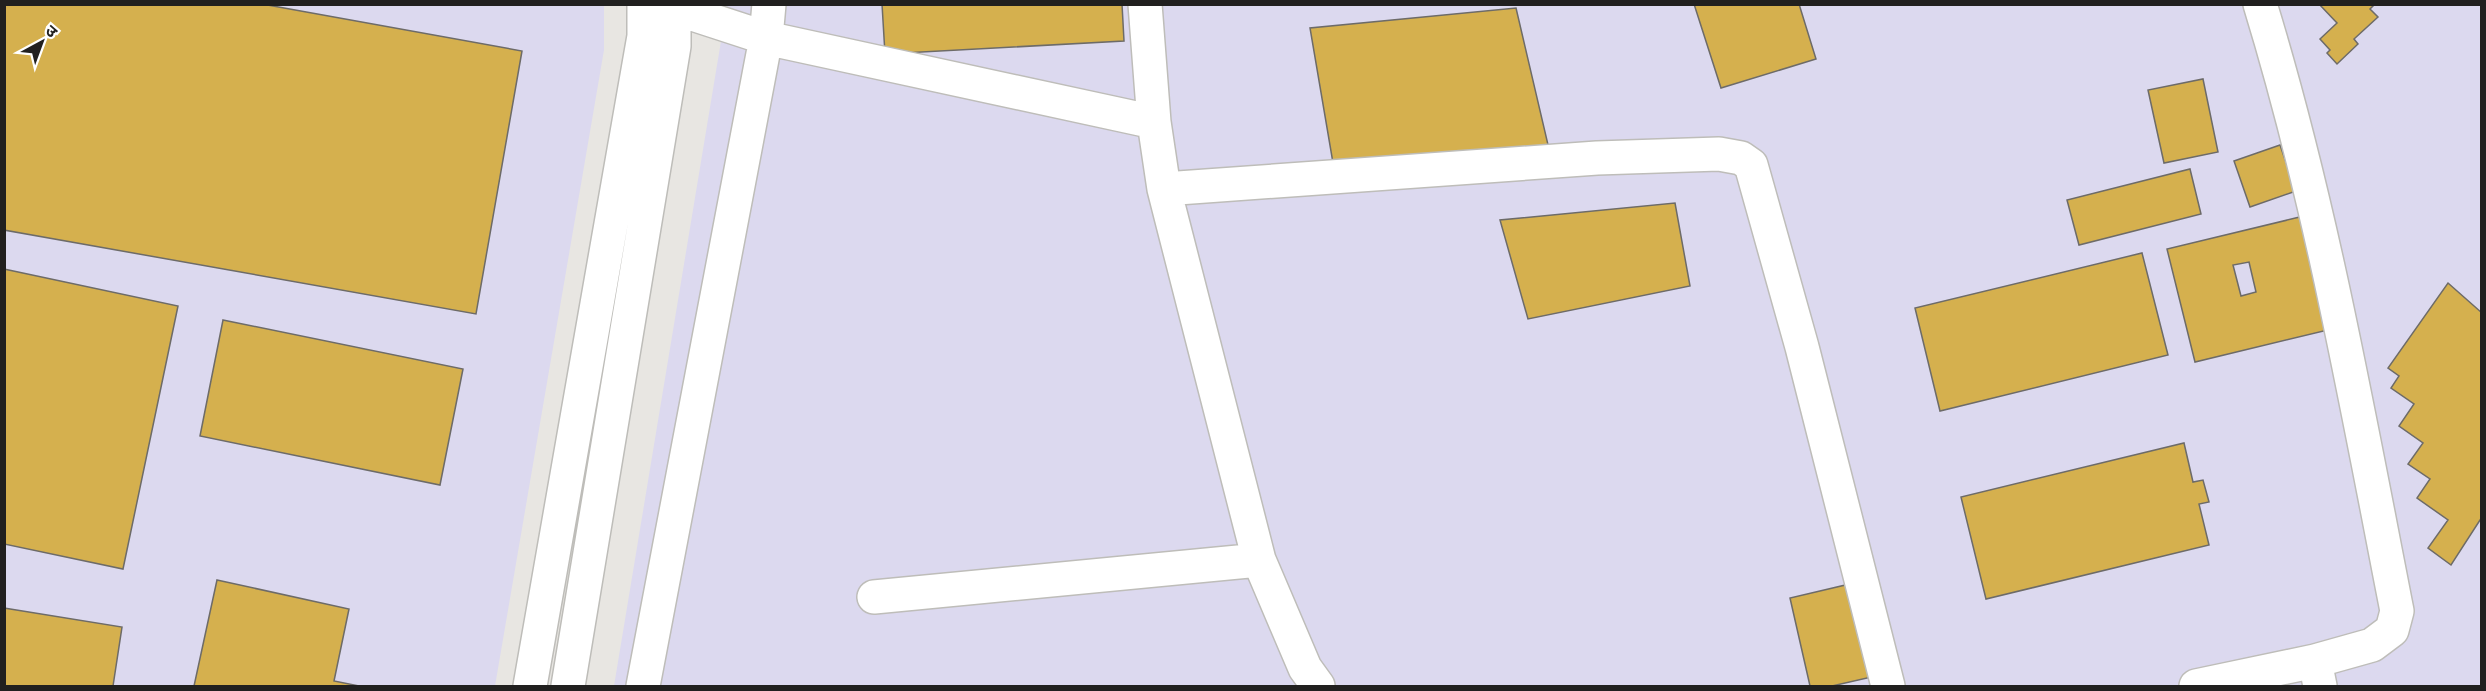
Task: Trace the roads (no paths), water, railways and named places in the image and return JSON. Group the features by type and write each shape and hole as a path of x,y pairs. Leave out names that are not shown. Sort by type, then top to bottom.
{"street":[{"path":"643,687 766,38 770,4"},
{"path":"1145,4 1154,122 1164,189 1259,560 1305,668 1318,687"},
{"path":"2196,687 2318,674 2372,645 2391,630 2397,611 2329,263 2278,63 2260,4"},
{"path":"661,5 766,38 1154,122"},
{"path":"530,687 644,36 661,5"},
{"path":"568,687 674,46 661,5"},
{"path":"1164,189 1598,158 1719,154 1741,159 1751,165 1802,347 1888,687"},
{"path":"874,597 1259,560"}]}
